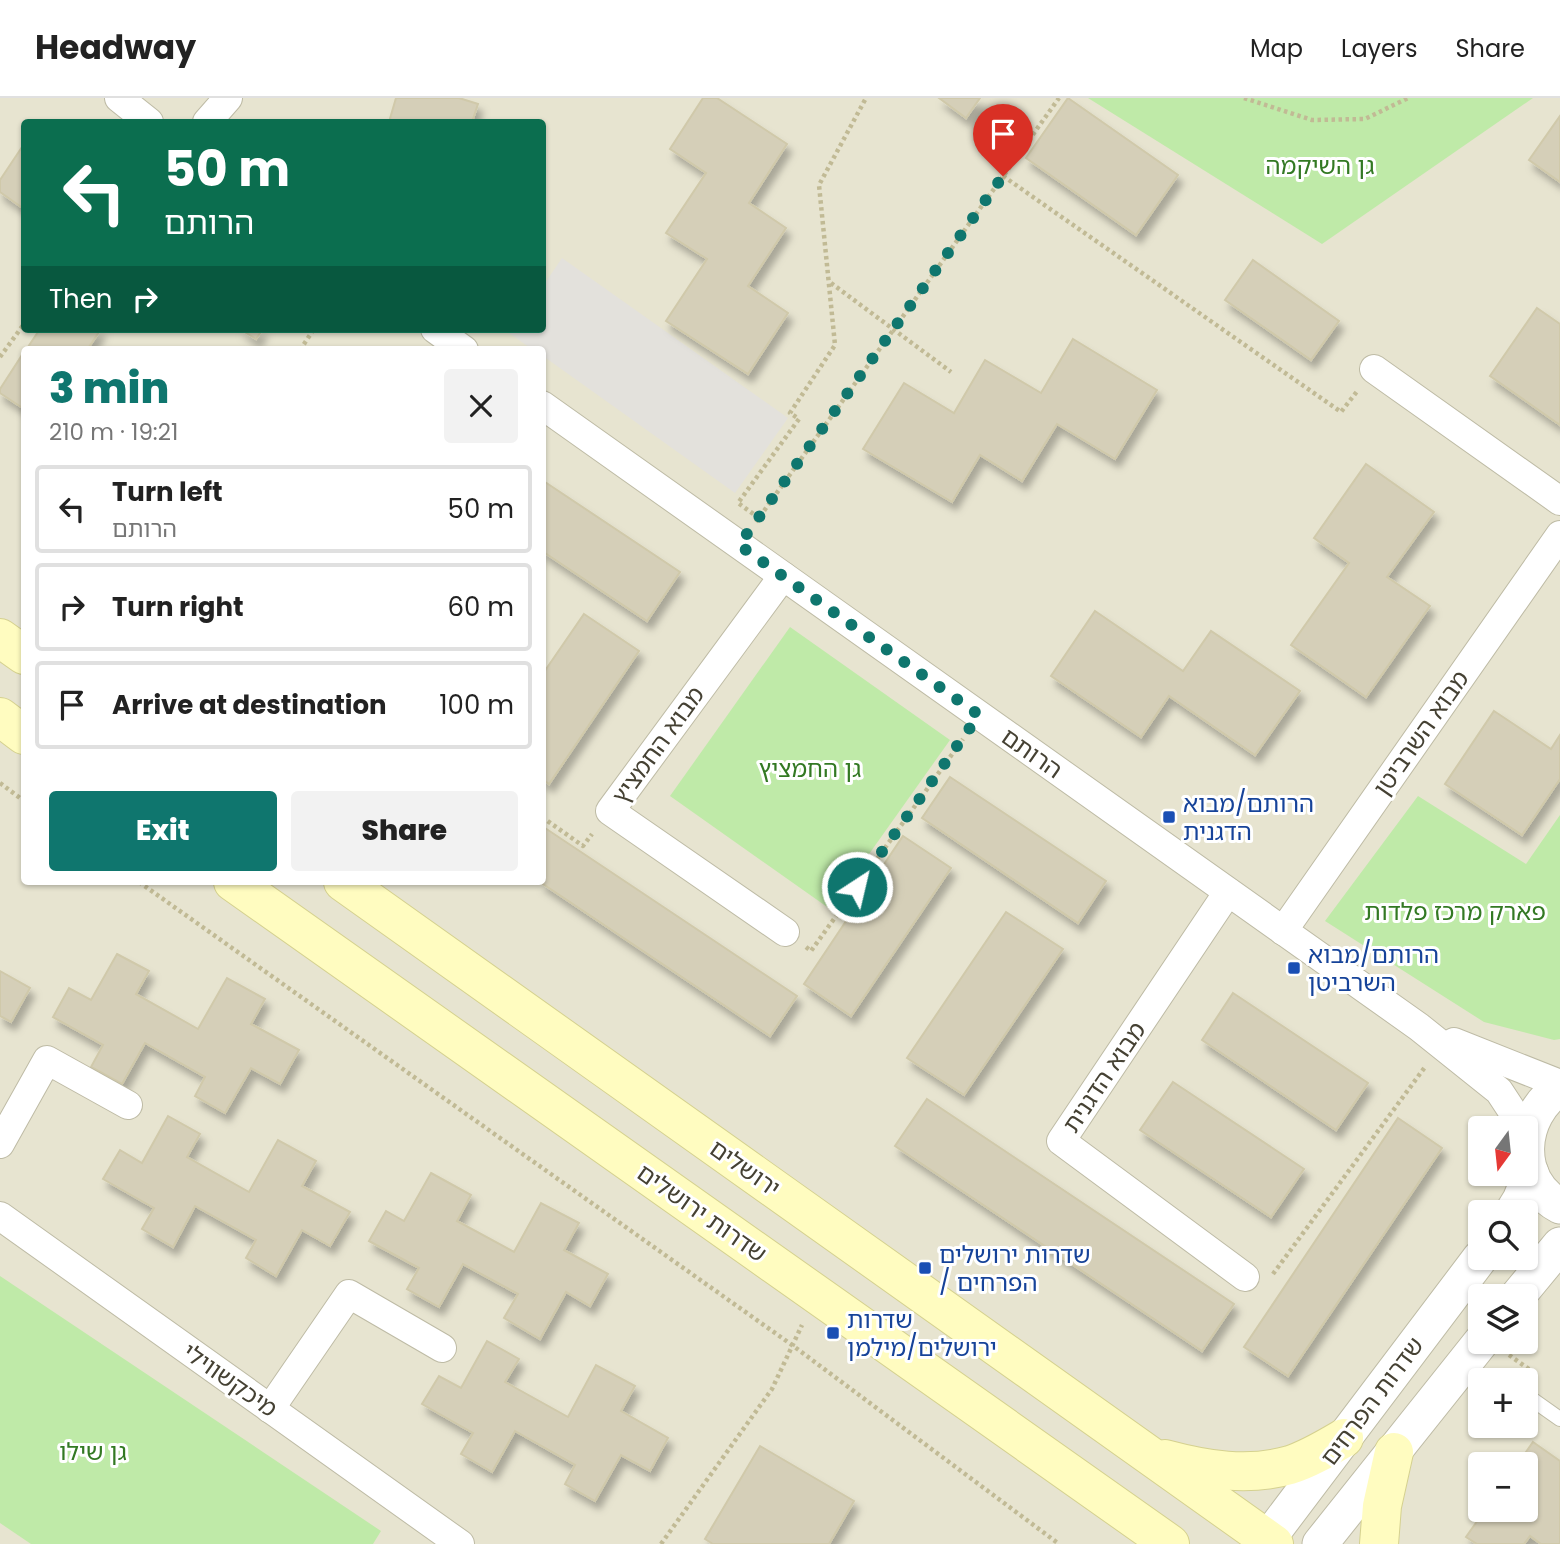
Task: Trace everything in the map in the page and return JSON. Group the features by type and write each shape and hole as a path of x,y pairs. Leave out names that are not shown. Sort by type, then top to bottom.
{"main road":[{"path":"0,638 21,653"},
{"path":"0,717 21,733"},
{"name":"שדרות ירושלים","path":"237,885 1164,1541"},
{"name":"ירושלים","path":"347,885 1148,1454"},
{"path":"1148,1454 1189,1466 1247,1472 1291,1465 1344,1438"},
{"path":"1379,1544 1382,1506 1394,1452"},
{"path":"1148,1454 1268,1542"}],"street":[{"path":"119,98 145,119"},
{"path":"210,119 228,98"},
{"path":"441,333 458,346"},
{"path":"1374,369 1560,501"},
{"name":"הרותם","path":"546,408 1419,1027 1499,1091 1515,1116"},
{"name":"מבוא השרביטן","path":"1283,931 1560,535"},
{"name":"מבוא החמציץ","path":"783,576 610,811 785,932"},
{"name":"מבוא הדגנית","path":"1228,892 1061,1141 1245,1277"},
{"name":"הרותם","path":"1419,1027 1560,1086"},
{"path":"0,1144 47,1060 128,1105"},
{"path":"1534,1116 1540,1105 1560,1086"},
{"path":"1538,1185 1560,1206"},
{"name":"מיכקשווילי","path":"0,1216 460,1544"},
{"path":"1528,1284 1560,1245"},
{"name":"שדרות הפרחים","path":"1268,1542 1471,1270"},
{"path":"270,1409 349,1294 442,1348"},
{"name":"שדרות הפרחים","path":"1320,1544 1394,1452 1484,1354"}],"lane":[{"path":"1538,1403 1560,1419"}],"path":[{"path":"759,518 738,503 799,419 790,412 835,345 819,185 866,98"},
{"path":"739,545 1059,98"},
{"path":"1244,98 1312,120 1365,119 1408,98"},
{"path":"1003,176 1341,412 1374,369"},
{"path":"830,283 951,372"},
{"path":"0,357 21,328"},
{"path":"785,932 811,951 979,715"},
{"path":"0,783 21,799"},
{"path":"546,820 583,846 610,811"},
{"path":"143,885 792,1345 1059,1544"},
{"path":"1245,1277 1262,1289 1441,1045"},
{"path":"661,1544 772,1388 816,1294"},
{"path":"1504,1354 1540,1377"}],"shaded area":[{"path":"0,98 1560,98 1560,1544 0,1544"},
{"path":"562,258 788,418 735,493 546,358 546,346 527,346 509,333 546,333 546,282"}],"green space":[{"name":"גן השיקמה","path":"1088,98 1533,98 1322,244"},
{"name":"גן החמציץ","path":"790,627 950,740 830,909 670,796"},
{"name":"פארק מרכז פלדות","path":"1418,796 1526,864 1560,815 1560,1039 1554,1040 1484,1022 1325,921"},
{"name":"גן שילו","path":"0,1276 381,1531 373,1544 31,1544 0,1523"}],"building":[{"path":"396,98 459,98 478,104 473,119 390,119"},
{"path":"703,98 717,98 787,144 749,203 786,228 748,286 788,313 748,374 666,321 707,259 666,233 706,173 670,149"},
{"path":"939,98 980,98 966,118"},
{"path":"1068,98 1178,175 1136,235 1026,158"},
{"path":"1560,116 1560,182 1529,160"},
{"path":"21,148 21,207 0,192 0,180"},
{"path":"1253,260 1339,321 1311,360 1225,300"},
{"path":"1537,308 1560,324 1560,425 1490,376"},
{"path":"37,333 98,333 90,346 29,346"},
{"path":"246,333 260,333 256,339"},
{"path":"1073,339 1157,390 1115,459 1057,424 1022,481 980,455 952,502 863,449 904,383 954,413 985,360 1041,393"},
{"path":"21,357 21,407 0,393"},
{"path":"1366,464 1434,512 1387,577 1430,606 1366,697 1291,645 1349,563 1314,538"},
{"path":"546,483 680,572 647,621 546,554"},
{"path":"1095,611 1183,671 1211,631 1300,691 1255,755 1169,696 1141,737 1051,676"},
{"path":"584,614 639,651 549,784 546,782 546,669"},
{"path":"1494,711 1551,749 1560,735 1560,779 1522,835 1445,784"},
{"path":"950,777 1106,881 1078,923 922,818"},
{"path":"546,829 797,996 770,1036 544,885"},
{"path":"903,836 951,868 851,1016 804,984"},
{"path":"1006,912 1063,949 964,1095 907,1058"},
{"path":"117,954 149,971 136,994 198,1029 227,978 265,999 251,1024 299,1050 280,1084 251,1068 225,1113 195,1096 205,1077 145,1043 122,1084 91,1067 103,1045 53,1017 69,988 91,1000"},
{"path":"0,971 30,988 11,1022 0,1016"},
{"path":"1233,993 1368,1083 1336,1130 1202,1040"},
{"path":"1173,1082 1304,1169 1271,1217 1140,1130"},
{"path":"927,1099 1234,1304 1202,1351 895,1146"},
{"path":"168,1116 200,1134 187,1157 249,1192 278,1140 316,1161 302,1186 350,1212 330,1246 302,1230 276,1276 246,1258 256,1240 195,1206 173,1247 142,1229 154,1208 103,1179 120,1150 142,1163"},
{"path":"1398,1118 1442,1148 1288,1376 1244,1347"},
{"path":"431,1173 471,1195 457,1221 514,1252 541,1203 579,1223 564,1250 608,1274 590,1306 566,1292 540,1339 504,1318 518,1294 463,1264 439,1307 407,1289 419,1268 369,1241 386,1211 404,1221"},
{"path":"487,1341 519,1359 505,1382 568,1417 596,1365 635,1386 621,1411 668,1438 650,1471 621,1455 595,1501 565,1484 575,1465 515,1431 492,1472 461,1454 473,1433 422,1404 439,1376 461,1388"},
{"path":"1533,1442 1560,1461 1560,1544 1541,1544 1530,1536 1524,1544 1477,1544 1466,1537 1477,1522 1538,1522 1538,1452 1526,1452"},
{"path":"760,1446 854,1501 829,1544 713,1544 705,1539"}],"place":[{"name":"הרותם/מבוא הדגנית","path":"1169,817"},
{"name":"הרותם/מבוא השרביטן","path":"1294,968"},
{"name":"שדרות ירושלים / הפרחים","path":"925,1268"},
{"name":"שדרות ירושלים/מילמן","path":"833,1333"}],"route":[{"path":"857,887 979,715 739,545 1003,176"}]}
